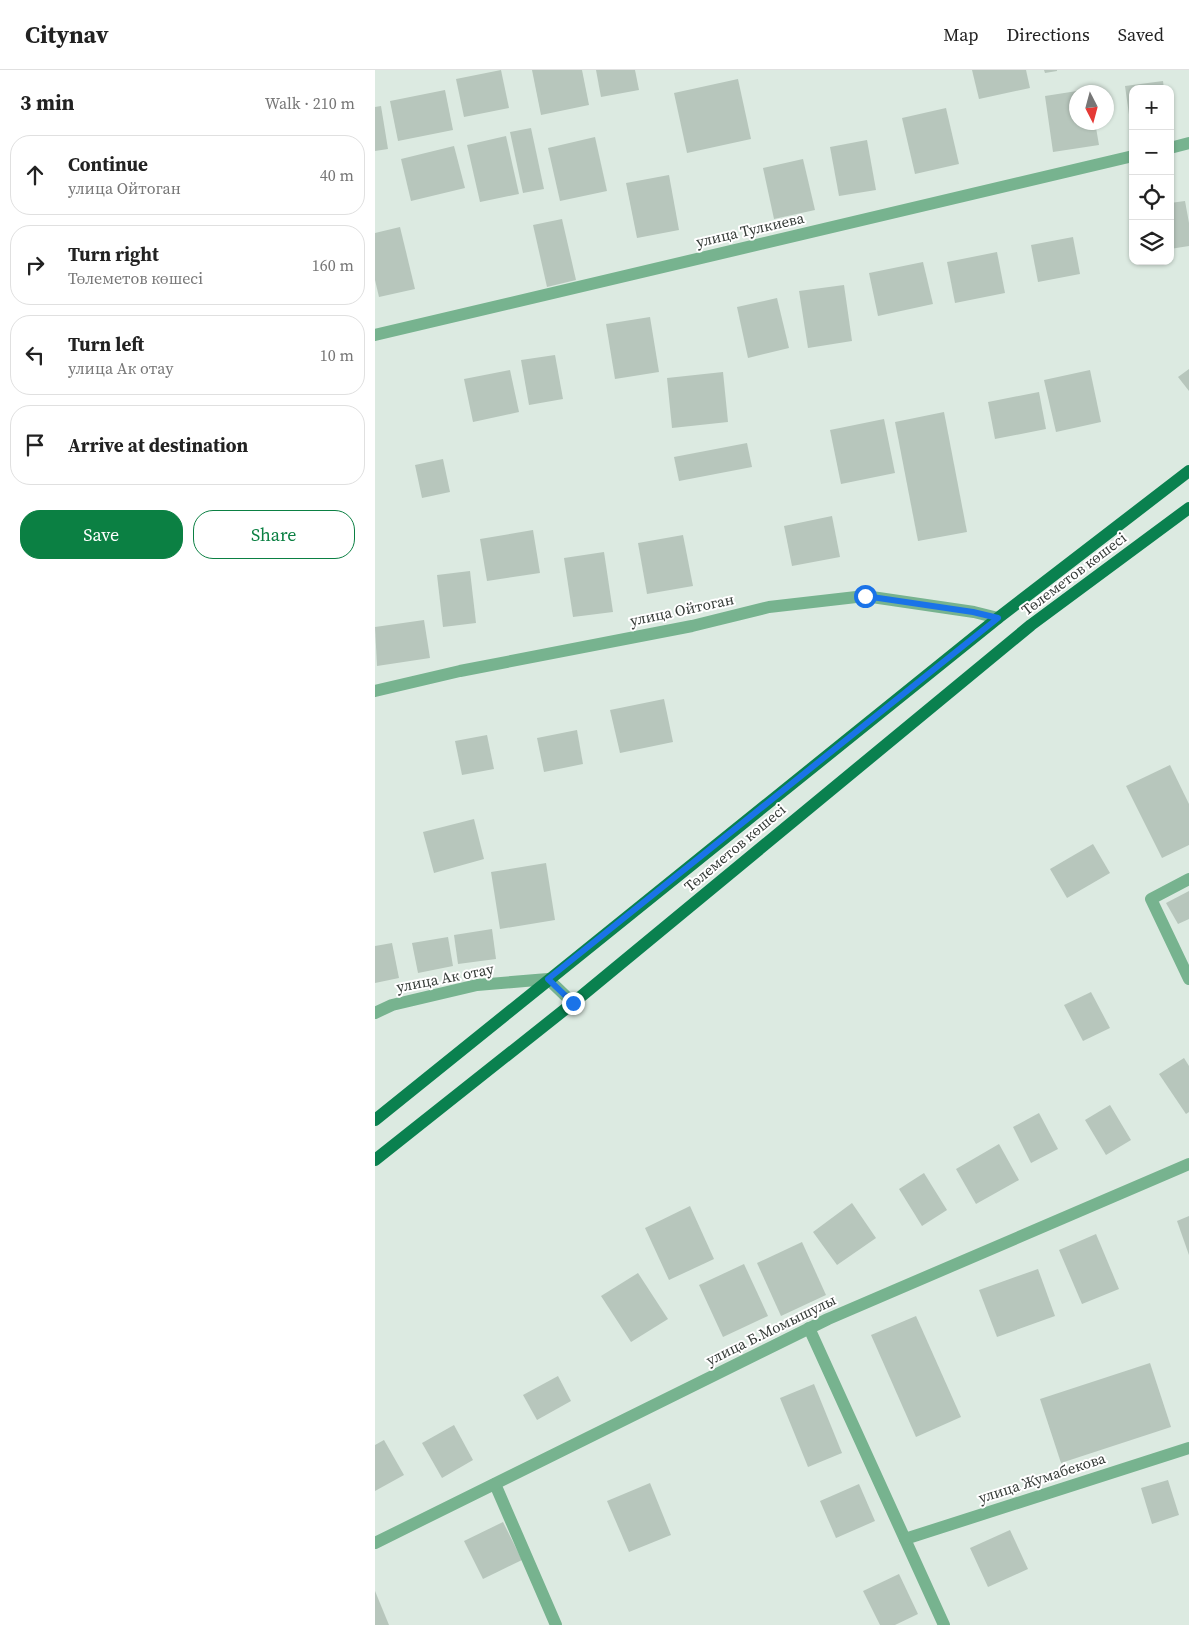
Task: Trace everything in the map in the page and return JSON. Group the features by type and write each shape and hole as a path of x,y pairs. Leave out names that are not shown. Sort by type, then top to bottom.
{"main road":[{"name":"Төлеметов көшесі","path":"375,1120 998,618 1189,471"},
{"name":"Төлеметов көшесі","path":"375,1160 573,1003 1031,625 1189,508"}],"street":[{"path":"1174,147 1189,143"},
{"name":"улица Тулкиева","path":"375,335 1129,157"},
{"name":"улица Ойтоган","path":"375,692 460,671 692,626 769,607 865,596 973,612 998,618"},
{"path":"1189,879 1151,899 1189,979"},
{"path":"548,979 573,1003"},
{"name":"улица Ак отау","path":"375,1013 392,1005 477,985 548,979"},
{"name":"улица Б.Момышулы","path":"375,1543 809,1328 1189,1164"},
{"path":"809,1328 943,1625"},
{"name":"улица Жумабекова","path":"905,1539 1189,1448"},
{"path":"495,1484 556,1625"}],"building":[{"path":"501,70 509,108 464,117 456,79"},
{"path":"532,70 582,70 589,105 541,115"},
{"path":"596,70 635,70 639,90 601,97"},
{"path":"972,70 1026,70 1030,88 979,99"},
{"path":"1044,70 1057,70 1057,71 1045,73"},
{"path":"738,79 751,139 687,153 674,93"},
{"path":"1163,81 1164,85 1133,85"},
{"path":"1129,85 1129,115 1125,86"},
{"path":"445,90 453,130 398,141 390,101"},
{"path":"1069,92 1069,130 1096,130 1099,145 1053,152 1045,96"},
{"path":"381,106 388,149 375,151 375,107"},
{"path":"946,108 959,164 915,174 902,118"},
{"path":"531,128 544,189 523,193 510,132"},
{"path":"506,136 519,194 480,202 467,145"},
{"path":"595,137 607,191 560,201 548,148"},
{"path":"867,140 876,190 839,196 830,147"},
{"path":"454,146 465,188 411,201 401,159"},
{"path":"803,159 815,210 774,219 763,168"},
{"path":"669,175 679,230 637,238 626,183"},
{"path":"1185,201 1189,223 1189,246 1174,248 1174,202"},
{"path":"562,219 576,280 547,287 533,225"},
{"path":"400,227 415,289 379,297 375,280 375,233"},
{"path":"1073,237 1080,274 1038,282 1031,245"},
{"path":"997,252 1005,293 955,303 947,262"},
{"path":"923,262 933,304 878,316 869,273"},
{"path":"844,285 852,341 808,348 799,291"},
{"path":"777,298 789,348 748,358 737,307"},
{"path":"650,317 659,372 615,379 606,324"},
{"path":"555,355 563,399 529,405 521,360"},
{"path":"1189,369 1189,391 1178,377"},
{"path":"510,370 519,412 473,422 464,379"},
{"path":"1090,370 1101,422 1056,432 1044,380"},
{"path":"723,372 728,422 672,428 667,378"},
{"path":"1039,392 1046,429 995,439 988,402"},
{"path":"944,412 967,532 918,541 895,422"},
{"path":"884,419 895,473 841,484 830,430"},
{"path":"747,443 752,467 679,481 674,457"},
{"path":"443,459 450,492 422,498 415,465"},
{"path":"832,516 840,557 792,566 784,526"},
{"path":"533,530 540,573 487,581 480,539"},
{"path":"683,535 693,586 647,594 638,543"},
{"path":"604,552 613,612 573,617 564,558"},
{"path":"470,571 476,623 443,627 437,575"},
{"path":"424,620 430,658 377,666 375,627"},
{"path":"664,699 673,742 620,753 610,710"},
{"path":"577,730 583,764 544,772 537,738"},
{"path":"487,735 494,769 462,775 455,741"},
{"path":"1170,765 1189,804 1189,845 1162,858 1126,786"},
{"path":"474,819 484,859 434,873 423,832"},
{"path":"1093,844 1110,873 1067,898 1050,869"},
{"path":"546,863 555,920 500,929 491,872"},
{"path":"1189,891 1189,919 1178,924 1166,903"},
{"path":"492,929 496,959 458,964 454,935"},
{"path":"448,937 453,966 418,973 412,943"},
{"path":"392,943 399,978 375,983 375,946"},
{"path":"1091,992 1110,1028 1083,1041 1064,1005"},
{"path":"1184,1058 1189,1066 1189,1112 1186,1114 1159,1074"},
{"path":"1110,1105 1131,1140 1106,1155 1085,1120"},
{"path":"1039,1113 1058,1149 1031,1163 1013,1127"},
{"path":"999,1144 1019,1180 976,1204 956,1169"},
{"path":"924,1173 947,1210 922,1226 899,1189"},
{"path":"852,1203 876,1238 837,1265 813,1232"},
{"path":"690,1206 714,1259 669,1280 645,1228"},
{"path":"1189,1216 1189,1255 1177,1221"},
{"path":"1096,1234 1119,1289 1082,1304 1059,1250"},
{"path":"802,1242 826,1295 781,1316 757,1263"},
{"path":"744,1264 768,1316 723,1337 699,1285"},
{"path":"1038,1269 1055,1316 997,1337 979,1290"},
{"path":"638,1273 668,1319 631,1342 601,1296"},
{"path":"916,1316 961,1417 916,1437 871,1335"},
{"path":"1150,1363 1171,1427 1061,1463 1040,1399"},
{"path":"558,1376 571,1401 537,1420 523,1395"},
{"path":"814,1384 842,1453 808,1467 780,1398"},
{"path":"454,1425 473,1460 442,1478 422,1443"},
{"path":"384,1440 404,1475 375,1491 375,1445"},
{"path":"1168,1480 1179,1515 1152,1524 1141,1488"},
{"path":"650,1483 671,1535 629,1552 607,1501"},
{"path":"859,1484 875,1521 836,1538 820,1501"},
{"path":"503,1522 522,1560 483,1579 464,1541"},
{"path":"1010,1530 1028,1569 988,1587 970,1548"},
{"path":"899,1574 918,1614 895,1625 880,1625 863,1591"},
{"path":"375,1591 389,1625 375,1625"}],"route":[{"path":"573,1003 548,979 998,618 973,612 865,596"}]}
